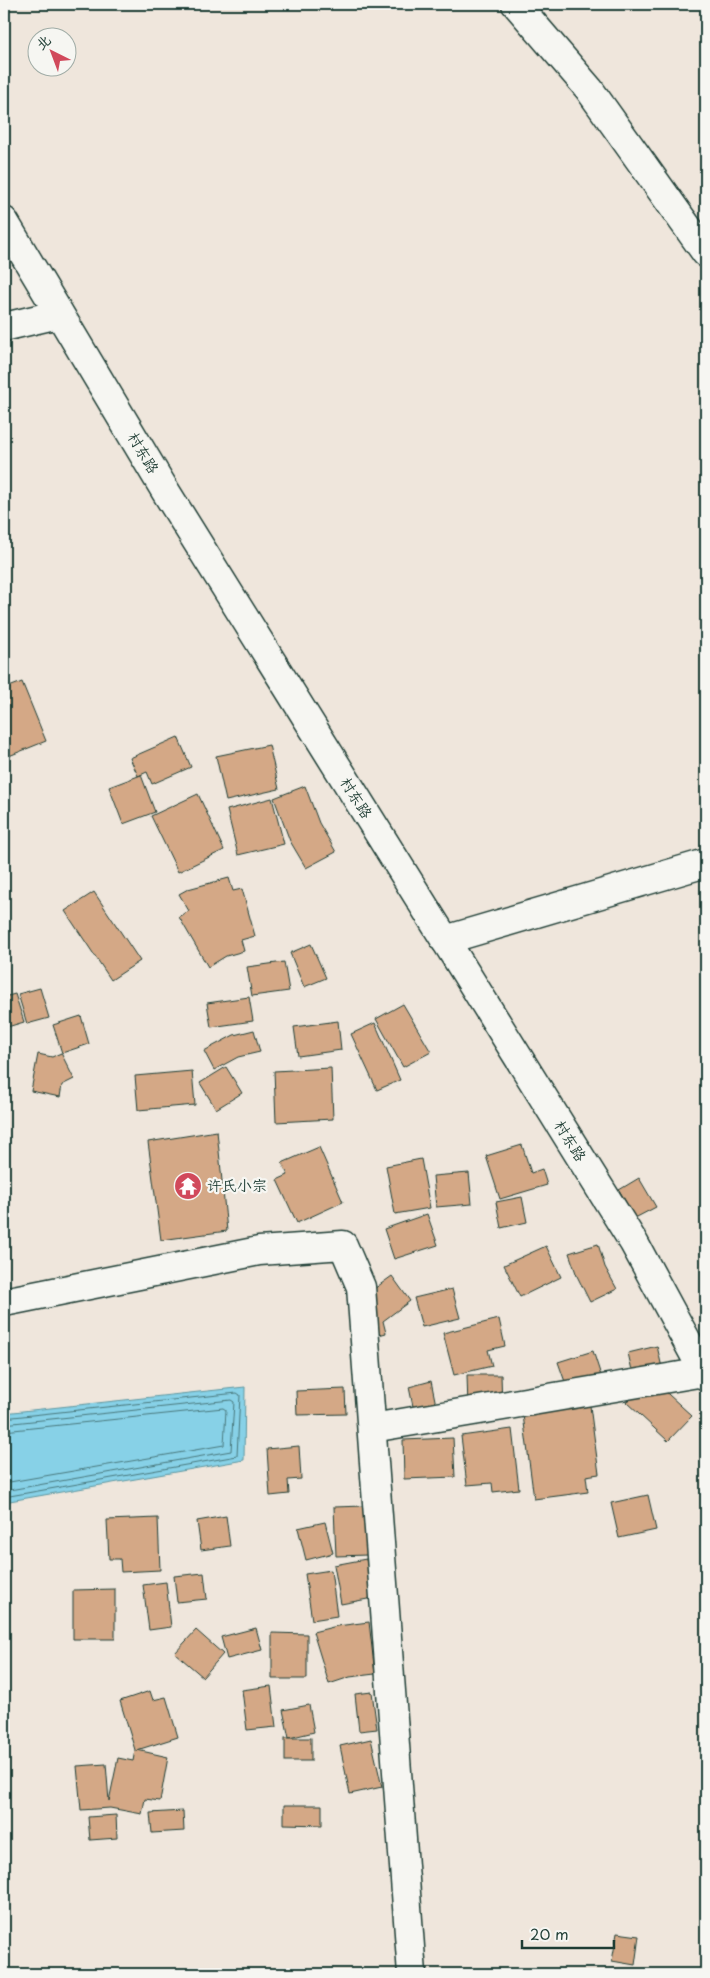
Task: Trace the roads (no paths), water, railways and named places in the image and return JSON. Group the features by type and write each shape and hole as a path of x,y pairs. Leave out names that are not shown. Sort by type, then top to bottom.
{"street":[{"path":"516,4 589,89 706,253"},
{"name":"村东路","path":"4,221 166,492 634,1243 705,1374"},
{"path":"4,327 59,314"},
{"path":"445,940 706,863"},
{"path":"4,1302 259,1251 343,1246 361,1287 412,1974"},
{"path":"372,1428 705,1374"}],"water":[{"path":"245,1387 244,1460 4,1502 4,1413"}],"place":[{"name":"许氏小宗","path":"188,1186"}]}
